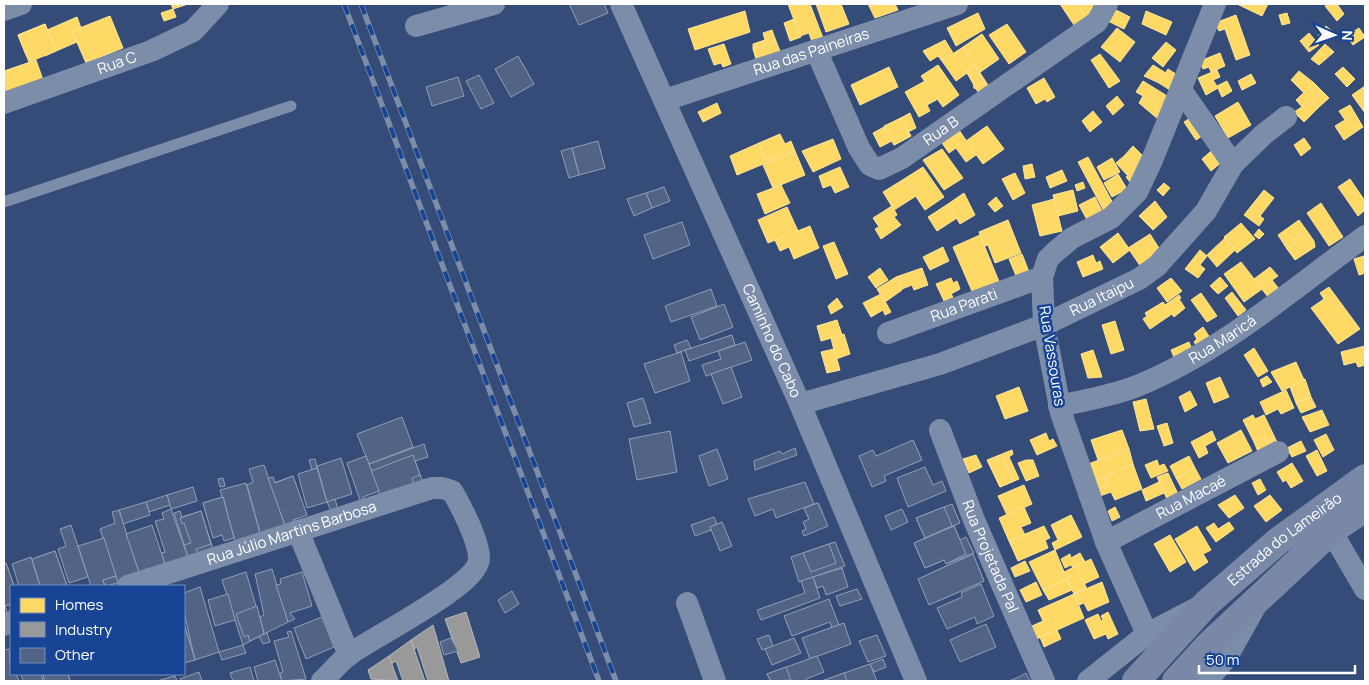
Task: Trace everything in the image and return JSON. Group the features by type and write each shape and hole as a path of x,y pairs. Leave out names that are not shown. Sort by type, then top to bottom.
{"main road":[{"name":"Estrada do Lameirão","path":"1136,681 1207,603 1277,542 1365,478"},
{"name":"Estrada do Lameirão","path":"1176,681 1209,645 1331,531 1365,508"}],"street":[{"path":"4,10 21,4"},
{"name":"Rua C","path":"4,103 160,47 193,31 218,4"},
{"path":"416,26 494,4"},
{"name":"Caminho do Cabo","path":"621,4 800,404 916,681"},
{"name":"Rua das Paineiras","path":"665,100 957,4"},
{"name":"Rua B","path":"816,50 859,148 870,165 879,169 902,158 1098,22 1107,4"},
{"name":"Rua Vassouras","path":"1147,634 1106,542 1059,406 1044,325 1042,277 1048,260 1055,252 1072,238 1111,218 1136,192 1152,160 1215,4"},
{"path":"1181,90 1233,164"},
{"name":"Rua Itaipu","path":"800,404 940,364 1044,325 1139,279 1157,266 1206,211 1233,164 1264,134 1286,117"},
{"name":"Rua Maricá","path":"1059,406 1135,387 1208,351 1234,334 1365,236"},
{"name":"Rua Parati","path":"888,333 1042,277"},
{"name":"Rua Projetada Pal","path":"940,430 974,520 1044,681"},
{"name":"Rua Macaé","path":"1106,542 1278,452"},
{"name":"Rua Júlio Martins Barbosa","path":"131,585 432,488 447,489 455,495 475,540 480,559 476,569 467,580 349,655"},
{"path":"298,531 349,655 322,681"},
{"path":"1331,531 1365,589"},
{"name":"Estrada do Lameirão","path":"1207,681 1238,640 1262,595"},
{"path":"687,603 715,681"},
{"name":"Estrada do Lameirão","path":"1088,681 1147,634 1207,603"}],"lane":[{"path":"4,202 291,106"}],"building: Homes":[{"path":"171,4 188,4 173,9"},
{"path":"788,4 810,4 823,38 812,42 809,33 800,36"},
{"path":"816,4 841,4 849,24 826,32"},
{"path":"868,4 895,4 898,10 875,18"},
{"path":"1060,4 1077,4 1086,17 1076,28"},
{"path":"1077,4 1093,4 1095,7 1086,17"},
{"path":"1237,4 1268,4 1262,16"},
{"path":"1337,4 1344,14 1337,21 1325,6"},
{"path":"173,9 176,17 164,21 161,13"},
{"path":"1114,9 1130,17 1124,29 1108,21"},
{"path":"745,11 750,32 695,50 688,29"},
{"path":"1146,11 1172,22 1166,35 1142,24"},
{"path":"978,13 985,29 956,46 947,28"},
{"path":"1287,13 1290,23 1282,25 1279,15"},
{"path":"1236,15 1250,55 1236,60 1225,29 1219,31 1215,23"},
{"path":"110,16 123,48 86,63 72,31"},
{"path":"77,17 81,28 72,31 77,42 56,51 47,30"},
{"path":"794,19 801,37 790,41 784,23"},
{"path":"45,24 56,51 45,56 42,49 26,55 18,35"},
{"path":"45,24 56,51 29,62 18,35"},
{"path":"1007,24 1026,52 1009,64 989,35"},
{"path":"1326,26 1333,32 1325,41 1318,36"},
{"path":"1117,28 1135,42 1120,62 1101,47"},
{"path":"1359,28 1365,37 1353,45 1347,36"},
{"path":"772,30 776,41 753,49 753,44 765,40 763,33"},
{"path":"1309,33 1319,45 1309,52 1300,41"},
{"path":"982,34 999,59 979,73 963,47"},
{"path":"945,40 953,53 942,61 938,56 930,61 923,51"},
{"path":"776,41 780,51 756,59 753,49"},
{"path":"1166,42 1176,50 1163,67 1152,58"},
{"path":"724,44 731,64 723,67 721,63 714,65 708,49"},
{"path":"1325,44 1334,52 1319,65 1311,59"},
{"path":"963,47 988,85 978,92 967,73 956,81 942,61"},
{"path":"1220,53 1225,66 1211,72 1209,67 1203,69 1200,61"},
{"path":"1100,54 1120,81 1109,88 1091,60"},
{"path":"36,60 43,80 4,94 4,71"},
{"path":"938,65 959,95 943,107 921,76"},
{"path":"974,65 985,82 975,89 973,86 975,85 966,71"},
{"path":"1153,65 1166,73 1159,83 1144,76"},
{"path":"889,67 898,87 860,105 851,85"},
{"path":"1343,67 1355,79 1347,87 1335,74"},
{"path":"1168,69 1182,78 1173,92 1159,83"},
{"path":"1217,70 1220,77 1213,80 1218,88 1206,95 1198,78"},
{"path":"1299,71 1314,83 1304,93 1291,80"},
{"path":"1251,74 1256,83 1242,90 1238,81"},
{"path":"1044,78 1055,97 1047,102 1045,99 1036,104 1027,88"},
{"path":"925,81 938,99 927,105 930,111 919,117 905,92"},
{"path":"1143,81 1172,99 1158,119 1139,103 1143,96 1136,92"},
{"path":"1227,81 1232,91 1222,97 1217,86"},
{"path":"1314,83 1322,91 1303,108 1296,100"},
{"path":"1365,86 1365,113 1352,95"},
{"path":"1322,91 1329,98 1318,108 1311,101"},
{"path":"1117,96 1124,105 1113,115 1106,106"},
{"path":"1311,101 1318,108 1304,122 1294,112"},
{"path":"1238,102 1251,125 1228,138 1215,116"},
{"path":"717,103 721,113 703,122 698,112"},
{"path":"1350,105 1363,127 1344,140 1335,126 1345,120 1339,111"},
{"path":"1093,111 1102,122 1090,132 1082,121"},
{"path":"910,113 916,128 908,132 911,136 894,145 892,141 880,147 873,133"},
{"path":"1196,114 1208,132 1196,140 1184,122"},
{"path":"901,118 911,136 894,145 884,126"},
{"path":"987,126 1004,149 983,164 966,141"},
{"path":"959,130 976,155 966,162 956,148 949,153 942,143"},
{"path":"780,134 785,144 791,141 795,151 773,160 771,157 764,160 759,143"},
{"path":"1304,138 1311,148 1301,156 1294,145"},
{"path":"833,139 841,159 813,172 802,151"},
{"path":"759,143 764,160 771,157 773,160 737,175 730,156"},
{"path":"1133,146 1147,160 1139,170 1125,155"},
{"path":"1217,146 1222,162 1211,171 1202,159"},
{"path":"942,149 963,178 944,190 923,160"},
{"path":"795,151 805,175 773,188 763,165"},
{"path":"1125,155 1140,172 1130,182 1126,177 1128,176 1116,163"},
{"path":"1088,157 1115,207 1105,213 1078,162"},
{"path":"1112,158 1120,172 1104,180 1097,167"},
{"path":"1032,164 1035,177 1025,179 1023,166"},
{"path":"840,167 849,187 835,193 831,185 823,188 819,176"},
{"path":"923,167 944,197 925,210 904,179"},
{"path":"1062,170 1067,181 1050,188 1046,177"},
{"path":"1015,173 1025,193 1013,200 1002,179"},
{"path":"1118,174 1127,189 1112,197 1104,183"},
{"path":"904,179 916,196 894,210 883,192"},
{"path":"1350,179 1365,201 1365,210 1358,216 1338,187"},
{"path":"1083,182 1085,188 1077,191 1075,185"},
{"path":"1164,183 1170,188 1163,196 1157,190"},
{"path":"781,185 790,203 765,214 757,194"},
{"path":"1073,190 1078,211 1058,216 1053,195"},
{"path":"1264,190 1274,198 1260,216 1264,219 1259,226 1244,215"},
{"path":"964,193 975,215 960,224 948,204"},
{"path":"996,197 1003,206 995,212 988,204"},
{"path":"1095,197 1106,219 1091,227 1079,205"},
{"path":"1054,199 1062,231 1040,236 1032,205"},
{"path":"1155,201 1167,217 1153,230 1139,216"},
{"path":"1321,203 1343,237 1329,246 1307,213"},
{"path":"948,204 957,218 937,231 928,217"},
{"path":"892,206 897,215 894,217 901,225 881,239 875,229 879,227 873,218"},
{"path":"787,207 798,231 768,243 758,220"},
{"path":"1008,220 1021,253 995,263 988,245 985,246 979,232"},
{"path":"1299,220 1307,231 1293,240 1295,243 1287,249 1278,235"},
{"path":"1241,223 1255,239 1237,253 1224,237"},
{"path":"810,226 819,248 794,259 789,247 780,251 775,240"},
{"path":"1259,229 1264,234 1259,239 1254,235"},
{"path":"1307,231 1314,241 1315,247 1295,260 1287,249 1295,243 1293,240"},
{"path":"1118,233 1130,250 1113,263 1100,247"},
{"path":"1150,234 1164,256 1143,270 1128,248"},
{"path":"980,235 1000,284 974,296 953,247"},
{"path":"1225,238 1235,250 1217,267 1207,255"},
{"path":"834,242 848,274 836,279 823,246"},
{"path":"943,247 949,261 930,270 923,257"},
{"path":"1200,250 1207,256 1200,265 1205,269 1198,278 1185,269"},
{"path":"1022,254 1029,272 1017,278 1009,259"},
{"path":"1093,255 1096,263 1100,261 1103,269 1083,277 1077,262"},
{"path":"1364,256 1365,273 1359,275 1354,259"},
{"path":"1241,262 1262,289 1244,302 1224,274"},
{"path":"1270,267 1278,276 1272,280 1279,289 1268,297 1254,279"},
{"path":"880,268 888,280 876,288 868,277"},
{"path":"922,268 928,285 914,290 912,285 902,289 896,277"},
{"path":"896,277 902,290 885,302 877,289"},
{"path":"1220,277 1228,286 1218,294 1210,286"},
{"path":"951,278 953,283 957,281 960,289 951,294 953,297 944,301 936,284"},
{"path":"1171,278 1182,291 1167,302 1157,288"},
{"path":"1329,287 1360,329 1338,344 1311,308 1324,299 1320,293"},
{"path":"1232,292 1246,310 1238,316 1225,298"},
{"path":"1201,293 1217,316 1207,322 1191,300"},
{"path":"881,294 891,312 885,315 883,310 871,317 863,303"},
{"path":"1179,295 1181,298 1179,299 1185,308 1174,317 1165,305"},
{"path":"837,298 843,307 831,314 828,306"},
{"path":"1163,302 1172,314 1150,329 1143,319 1147,316 1145,313"},
{"path":"837,320 842,335 821,341 817,326"},
{"path":"1115,321 1124,350 1111,354 1102,325"},
{"path":"1203,327 1214,344 1202,353 1194,342 1197,339 1194,334"},
{"path":"844,334 850,354 836,359 831,338"},
{"path":"1189,342 1194,354 1176,362 1171,350"},
{"path":"1365,346 1365,365 1358,367 1356,362 1344,365 1341,352"},
{"path":"1254,348 1268,371 1258,377 1244,355"},
{"path":"834,349 840,370 827,373 821,352"},
{"path":"1093,350 1102,377 1088,378 1081,354"},
{"path":"1296,362 1304,380 1282,391 1271,372"},
{"path":"1267,376 1272,382 1263,387 1260,380"},
{"path":"1220,377 1229,397 1214,403 1206,383"},
{"path":"1305,379 1311,397 1296,403 1290,387"},
{"path":"1019,387 1028,411 1005,419 996,396"},
{"path":"1286,390 1294,408 1281,414 1278,409 1266,415 1260,402"},
{"path":"1190,391 1197,405 1185,412 1179,397"},
{"path":"1311,397 1316,407 1301,413 1296,403"},
{"path":"1146,399 1154,429 1140,431 1133,402"},
{"path":"1322,410 1329,425 1310,432 1302,417"},
{"path":"1253,415 1255,419 1264,415 1275,438 1267,443 1264,437 1254,442 1243,420"},
{"path":"1167,423 1173,443 1164,446 1157,426"},
{"path":"1122,430 1129,449 1098,460 1091,440"},
{"path":"1241,430 1252,451 1228,463 1217,443"},
{"path":"1212,431 1216,440 1205,446 1208,453 1199,458 1191,442"},
{"path":"1046,433 1049,441 1053,439 1057,446 1037,455 1030,440"},
{"path":"1326,434 1334,450 1323,457 1314,440"},
{"path":"1264,437 1267,443 1275,438 1281,450 1261,459 1254,442"},
{"path":"1301,441 1306,451 1292,457 1287,448"},
{"path":"1129,449 1133,464 1094,481 1088,464"},
{"path":"1012,450 1013,454 1009,457 1019,479 1000,487 987,460"},
{"path":"1317,450 1327,471 1317,476 1306,456"},
{"path":"976,455 982,467 969,473 963,459"},
{"path":"1189,456 1195,468 1176,478 1170,466"},
{"path":"1002,457 1014,481 1000,487 989,463"},
{"path":"1033,460 1039,476 1026,481 1018,463"},
{"path":"1157,460 1159,466 1164,464 1168,471 1151,478 1145,465"},
{"path":"1292,463 1303,481 1291,488 1286,480 1283,482 1277,472"},
{"path":"1133,464 1142,489 1115,500 1111,492 1100,496 1097,489 1107,484 1104,477"},
{"path":"1195,468 1201,479 1182,489 1176,478"},
{"path":"1168,473 1178,494 1167,499 1157,477"},
{"path":"1104,477 1107,484 1097,489 1094,481"},
{"path":"1260,479 1266,490 1258,495 1252,483"},
{"path":"1159,482 1164,493 1146,501 1142,490"},
{"path":"1024,485 1032,504 1007,515 998,496"},
{"path":"1235,495 1244,508 1229,518 1218,505"},
{"path":"1270,495 1282,510 1266,522 1254,506"},
{"path":"1024,507 1031,523 1021,527 1025,535 1009,541 999,518"},
{"path":"1115,507 1120,517 1112,521 1108,511"},
{"path":"1071,515 1082,537 1055,550 1052,543 1058,540 1051,525"},
{"path":"1229,522 1234,529 1216,542 1206,528 1214,523 1218,529"},
{"path":"1044,526 1050,538 1045,540 1048,548 1018,561 1009,541"},
{"path":"1197,526 1211,550 1203,554 1208,562 1194,571 1175,539"},
{"path":"1170,535 1186,562 1170,572 1154,544"},
{"path":"1055,550 1067,579 1043,590 1029,562"},
{"path":"1080,553 1085,562 1073,568 1071,565 1065,568 1061,559 1070,554 1071,558"},
{"path":"1091,559 1099,577 1084,584 1076,566"},
{"path":"1025,561 1030,571 1015,577 1011,568"},
{"path":"1076,566 1087,589 1074,594 1064,572"},
{"path":"1067,579 1072,590 1049,600 1043,590"},
{"path":"1036,582 1042,595 1026,602 1020,590"},
{"path":"1102,582 1109,602 1088,611 1084,603 1079,605 1074,594"},
{"path":"1074,594 1084,618 1037,639 1032,626 1043,621 1038,610"},
{"path":"1108,612 1118,634 1108,639 1106,634 1094,639 1085,620 1098,614 1101,621 1103,620 1101,616"},
{"path":"1057,630 1061,639 1044,647 1040,637"}],"building: Industry":[{"path":"466,612 480,657 461,663 445,619"},
{"path":"433,625 449,681 428,681 417,647 414,649 411,640"},
{"path":"411,640 425,681 403,681 396,661 391,664 389,656"},
{"path":"389,656 398,681 371,679 368,670"}],"building: Other":[{"path":"569,4 604,4 608,13 579,25"},
{"path":"518,56 534,84 511,97 495,69"},
{"path":"479,75 494,103 481,109 466,81"},
{"path":"458,77 464,96 432,106 426,87"},
{"path":"598,141 605,168 579,175 572,148"},
{"path":"572,148 579,175 569,178 561,151"},
{"path":"664,187 670,201 652,208 646,193"},
{"path":"646,193 652,208 634,216 627,199"},
{"path":"682,222 690,245 653,259 644,235"},
{"path":"711,289 717,306 671,322 665,306"},
{"path":"724,304 733,327 700,340 691,317"},
{"path":"732,335 735,345 689,361 685,350"},
{"path":"687,340 691,348 677,353 674,345"},
{"path":"745,342 752,360 706,376 702,365 721,359 718,351"},
{"path":"681,352 690,381 655,393 644,364"},
{"path":"731,367 742,397 723,404 711,374"},
{"path":"643,398 651,423 634,427 627,403"},
{"path":"402,417 413,447 369,464 357,434"},
{"path":"670,431 677,472 637,480 629,439"},
{"path":"913,440 922,460 884,476 886,481 872,487 859,456 873,450 876,456"},
{"path":"424,444 428,457 415,461 424,485 382,500 369,464"},
{"path":"795,448 797,455 755,470 754,461 780,451 782,454"},
{"path":"717,449 728,479 709,486 699,456"},
{"path":"413,455 420,475 412,478 414,485 381,498 371,471"},
{"path":"366,456 379,491 363,497 365,505 362,506 347,463"},
{"path":"341,458 352,494 327,502 317,466"},
{"path":"315,459 317,468 312,470 309,460"},
{"path":"264,465 287,531 262,540 247,485 253,482 249,469"},
{"path":"925,467 933,485 942,481 946,491 908,507 897,478"},
{"path":"317,468 327,502 307,508 298,474"},
{"path":"293,476 296,485 274,493 271,484"},
{"path":"293,476 307,515 293,520 295,527 287,531 268,478 273,477 275,483"},
{"path":"223,478 225,486 220,487 218,479"},
{"path":"805,482 814,504 776,518 773,509 755,516 748,499"},
{"path":"246,483 262,540 237,547 220,490"},
{"path":"193,487 197,501 171,509 167,495"},
{"path":"167,495 170,505 149,512 146,502"},
{"path":"223,497 227,511 207,517 203,503"},
{"path":"223,497 234,538 224,541 222,535 213,538 203,503"},
{"path":"335,499 339,513 333,515 327,502"},
{"path":"146,502 150,515 123,524 119,510"},
{"path":"818,503 823,514 809,519 804,508"},
{"path":"818,503 828,526 804,536 802,531 806,529 803,522 809,519 804,508"},
{"path":"952,504 960,523 925,538 916,518"},
{"path":"944,507 952,526 925,538 916,518"},
{"path":"171,509 189,560 166,567 161,553 165,552 155,521 164,519 162,513"},
{"path":"902,509 908,522 891,530 885,516"},
{"path":"119,510 140,575 118,583 100,529 115,523 112,512"},
{"path":"180,511 182,517 201,511 214,552 189,560 174,513"},
{"path":"201,511 211,544 196,549 199,556 189,560 184,545 191,543 184,523 182,524 180,518"},
{"path":"714,517 717,524 710,527 711,530 695,536 691,525"},
{"path":"722,522 732,546 720,551 710,527"},
{"path":"71,525 88,577 69,583 58,549 66,546 60,529"},
{"path":"152,525 166,567 140,575 126,534"},
{"path":"954,526 960,540 966,537 974,553 946,564 944,560 925,568 914,543"},
{"path":"954,526 966,554 946,564 944,560 925,568 914,543"},
{"path":"104,538 116,576 103,580 105,585 91,585 78,546"},
{"path":"835,542 845,566 799,582 791,557"},
{"path":"829,544 836,563 811,572 803,553"},
{"path":"55,551 67,585 44,585 35,558"},
{"path":"55,551 67,585 40,585 32,559"},
{"path":"973,554 984,581 938,601 927,575"},
{"path":"973,554 984,581 929,605 918,579"},
{"path":"31,557 40,585 19,585 12,564"},
{"path":"6,563 14,585 10,585 10,604 5,606 9,618 4,620 4,564"},
{"path":"6,563 14,585 10,585 10,604 4,606 4,564"},
{"path":"842,568 848,587 826,595 823,586 817,588 813,577"},
{"path":"272,569 288,622 264,634 260,617 264,615 255,574"},
{"path":"246,572 264,634 243,645 222,580"},
{"path":"302,572 312,606 290,613 295,619 288,622 276,585 281,584 280,579"},
{"path":"116,576 118,583 105,585 103,580"},
{"path":"813,577 820,598 761,620 757,610 805,593 801,581"},
{"path":"981,584 994,616 977,624 975,617 947,629 937,608 962,597 961,593"},
{"path":"200,587 219,652 195,660 185,616 185,593"},
{"path":"857,589 862,599 840,606 836,596"},
{"path":"512,591 519,604 505,613 498,600"},
{"path":"228,594 235,620 215,626 208,600"},
{"path":"829,599 839,625 832,628 830,622 792,636 784,616"},
{"path":"257,606 264,634 250,641 248,635 244,637 236,614"},
{"path":"322,617 334,647 306,659 294,628"},
{"path":"844,623 851,644 810,659 802,638"},
{"path":"986,624 996,647 960,662 950,640"},
{"path":"185,627 190,643 185,645"},
{"path":"185,627 195,660 185,663"},
{"path":"291,631 306,679 282,681 280,673 283,672 274,641 289,637 287,632"},
{"path":"267,633 270,642 263,644 259,636"},
{"path":"769,635 773,646 762,650 757,639"},
{"path":"877,635 886,656 868,662 859,641"},
{"path":"451,638 458,651 444,655 440,642"},
{"path":"794,638 801,653 772,665 765,649"},
{"path":"243,645 246,653 222,660 219,652"},
{"path":"9,649 10,675 16,675 19,681 4,681 4,650"},
{"path":"817,656 824,672 806,679 806,681 771,681 767,674"},
{"path":"883,659 886,667 874,672 870,664"},
{"path":"275,660 282,681 258,681 254,667"},
{"path":"870,664 877,681 822,681 844,673"},
{"path":"250,667 254,681 233,681 230,673"},
{"path":"786,667 791,680 771,681 767,674"},
{"path":"199,672 202,681 181,681 180,679"},
{"path":"844,673 847,681 822,681"},
{"path":"1026,673 1030,681 1009,681 1019,677"},
{"path":"21,675 41,675 43,681 23,681"},
{"path":"43,675 68,675 70,681 45,681"},
{"path":"43,675 68,675 70,681 45,681"},
{"path":"175,676 177,681 157,681"}],"railway":[{"path":"344,4 599,681"},
{"path":"361,4 616,681"}]}
